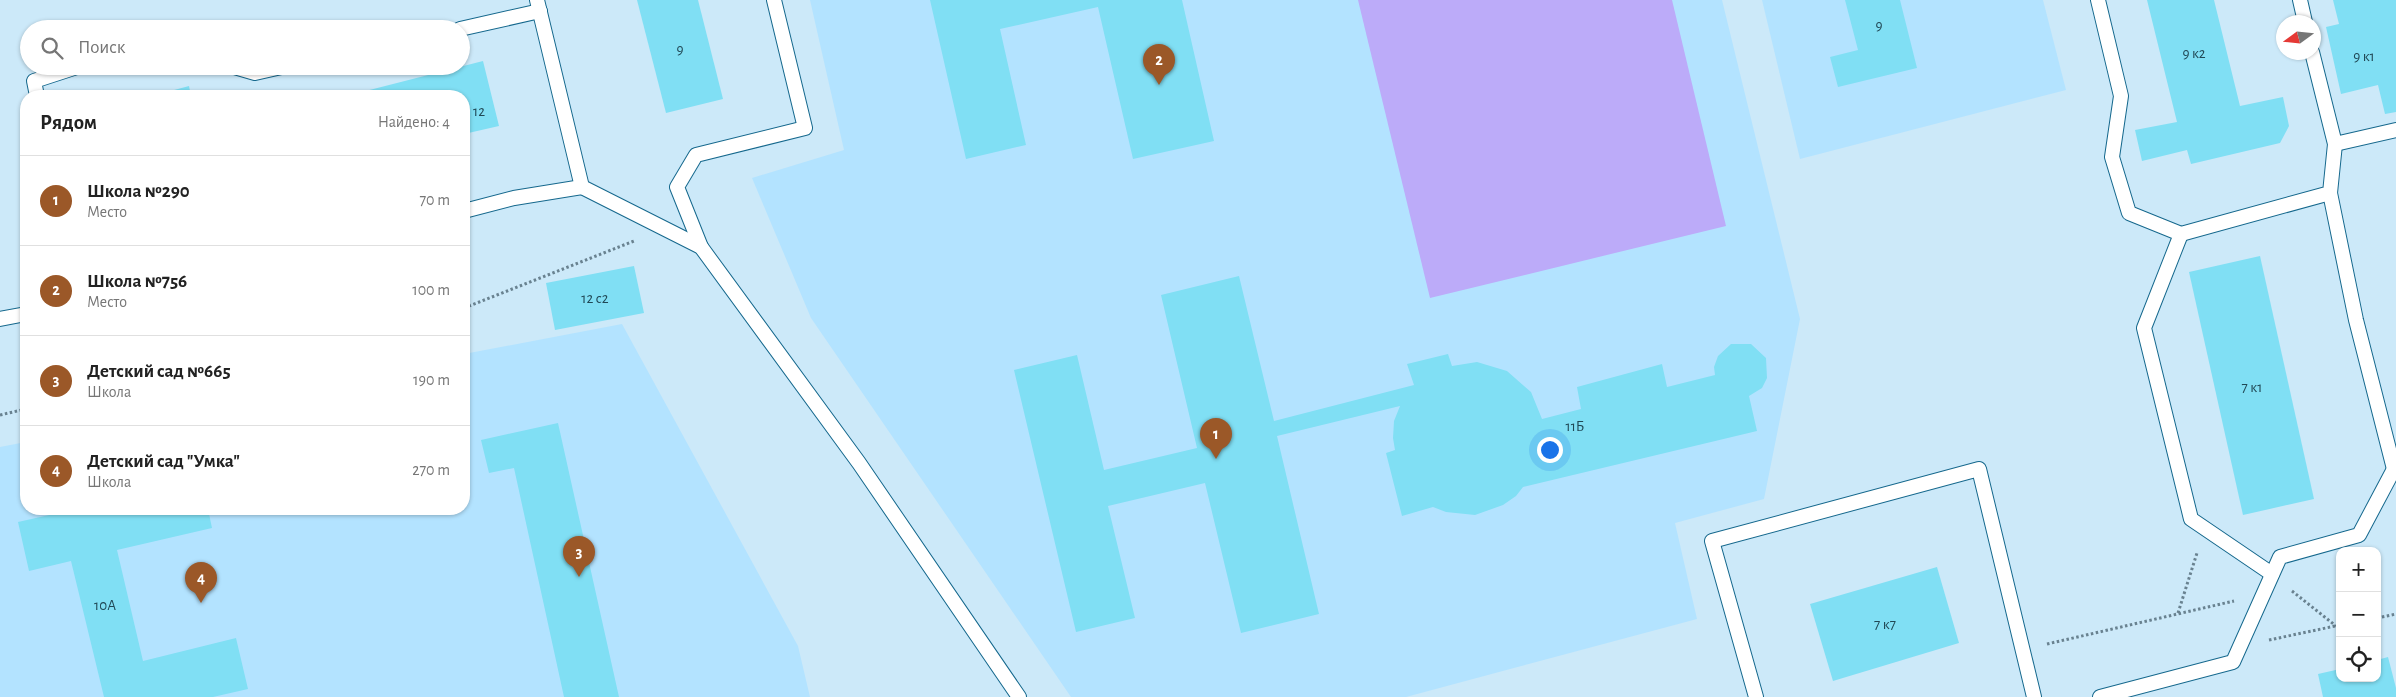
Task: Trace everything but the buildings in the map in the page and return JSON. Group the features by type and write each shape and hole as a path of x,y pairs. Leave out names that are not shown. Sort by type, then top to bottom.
{"lane":[{"path":"774,0 805,128 696,155 677,187 702,247 859,463 1019,697"},
{"path":"2098,0 2121,96 2112,157 2129,213 2181,234 2330,193"},
{"path":"2300,0 2304,15"},
{"path":"470,26 538,6 582,187"},
{"path":"2100,697 2233,662 2280,557 2359,535 2395,470 2356,320 2330,193 2335,144 2314,60"},
{"path":"36,90 34,81 52,75"},
{"path":"2335,144 2396,130"},
{"path":"470,209 514,198 582,187 702,247"},
{"path":"2181,234 2144,328 2191,519 2272,574"},
{"path":"0,319 20,315"},
{"path":"1756,697 1712,541 1979,469 2034,697"}],"path":[{"path":"470,306 595,258 664,228"},
{"path":"0,415 20,410"},
{"path":"2178,614 2204,529"},
{"path":"2272,574 2336,624"},
{"path":"2022,650 2263,594"},
{"path":"2381,617 2396,614"},
{"path":"2240,647 2336,626"}],"shaded area":[{"path":"810,0 1722,0 1800,319 1764,499 1675,523 1697,619 1406,697 1071,697 811,318 752,178 844,150"},
{"path":"1358,0 1672,0 1726,226 1430,298"},
{"path":"1762,0 2043,0 2066,90 1800,159"},
{"path":"622,324 798,646 810,697 0,697 0,447 20,443 20,515 470,515 470,353"}],"place":[{"name":"Школа №756","path":"1159,85"},
{"name":"Школа №290","path":"1216,459"},
{"name":"Детский сад №665","path":"579,577"},
{"name":"Детский сад \"Умка\"","path":"201,603"}]}
